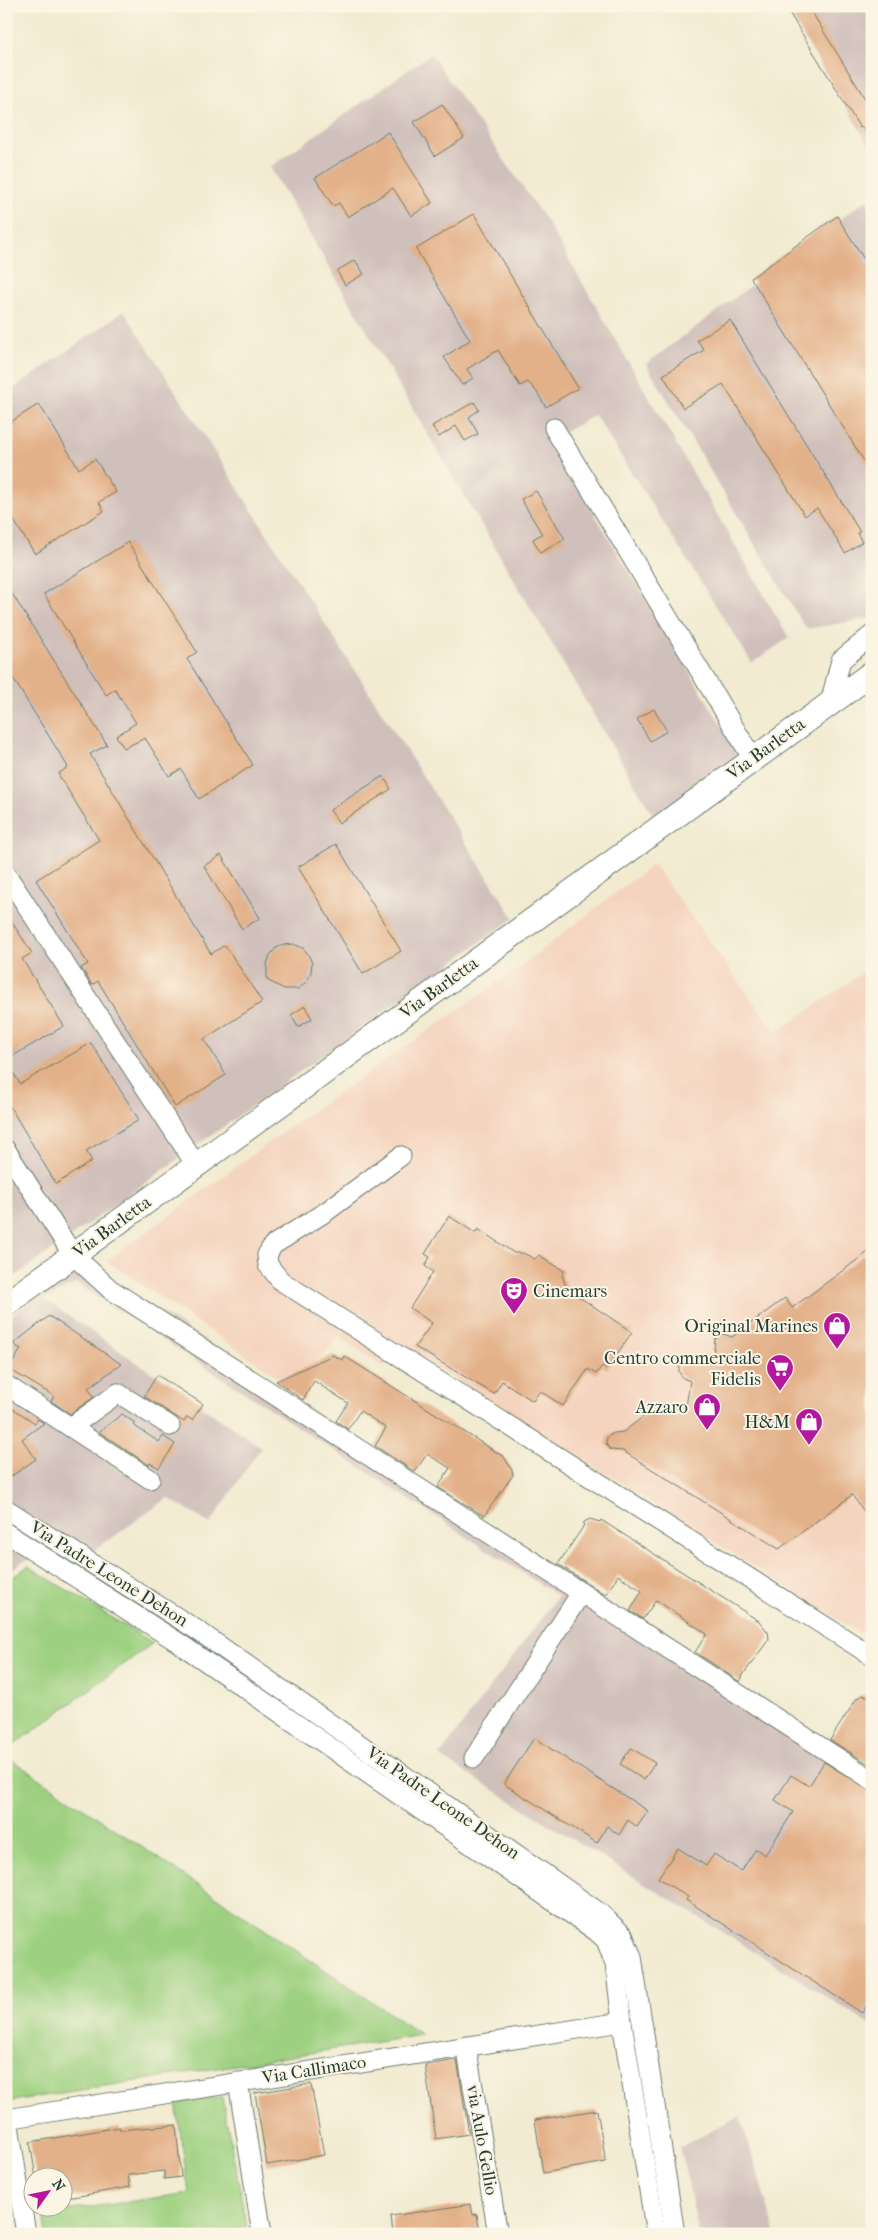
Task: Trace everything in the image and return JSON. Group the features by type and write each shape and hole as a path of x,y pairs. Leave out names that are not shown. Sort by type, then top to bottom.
{"main road":[{"name":"Via Barletta","path":"6,1304 872,673"}],"street":[{"path":"554,428 754,758"},
{"path":"830,703 841,660 872,635"},
{"path":"6,874 196,1165"},
{"path":"6,1150 73,1255 110,1289 872,1780"},
{"path":"401,1156 326,1211 273,1245 267,1255 268,1265 281,1281 872,1656"},
{"path":"6,1385 150,1479"},
{"path":"70,1427 118,1393 170,1426"},
{"name":"Via Padre Leone Dehon","path":"6,1509 197,1630 600,1913 623,1935 632,1957 675,2234"},
{"name":"Via Padre Leone Dehon","path":"6,1534 179,1643 596,1931 606,1940 615,1964 622,2022 656,2234"},
{"path":"474,1758 581,1593"},
{"name":"Via Callimaco","path":"7,2119 622,2022"},
{"name":"via Aulo Gellio","path":"466,2046 498,2234"},
{"path":"238,2082 262,2234"},
{"path":"7,2119 26,2234"}],"shaded area":[{"path":"785,6 872,6 872,150"},
{"path":"431,54 547,222 789,638 752,663 595,415 550,440 740,756 654,817 270,167"},
{"path":"866,200 872,210 872,618 806,629 646,364"},
{"path":"124,311 514,918 6,1283 6,394"},
{"path":"653,864 776,1033 872,966 872,1641 400,1344 383,1367 339,1337 294,1388 107,1261 300,1120 517,969"},
{"path":"84,1262 872,1775 872,2025 439,1756 558,1596 76,1283 45,1300 261,1447 210,1524 168,1498 92,1552 23,1561 6,1574 6,1319"},
{"path":"740,2116 776,2234 699,2234 680,2147"}],"green space":[{"path":"28,1566 153,1643 6,1751 6,1582"},
{"path":"6,1756 422,2035 6,2102"},
{"path":"222,2097 247,2227 206,2234 46,2234 44,2218 72,2218 72,2210 189,2193 176,2103"}],"building":[{"path":"785,6 808,6 872,110 872,142 862,127 860,128"},
{"path":"442,104 464,138 435,156 414,122"},
{"path":"388,132 432,203 411,216 393,188 348,217 339,203 333,206 315,178"},
{"path":"474,214 578,388 546,407 528,382 520,386 498,350 467,369 473,378 462,385 444,357 470,340 416,249"},
{"path":"837,216 872,272 872,474 751,278"},
{"path":"355,260 364,274 345,285 337,271"},
{"path":"730,320 860,532 857,533 862,542 845,553 817,508 805,516 723,384 683,408 663,375 704,350 697,340"},
{"path":"474,402 479,410 469,417 478,434 465,441 456,426 439,437 432,426"},
{"path":"39,404 79,469 95,459 116,492 99,502 104,511 35,554 6,508 6,425"},
{"path":"536,491 565,539 540,553 533,539 542,534 521,499"},
{"path":"128,542 197,652 187,659 253,765 199,799 181,769 169,776 145,738 124,748 116,736 136,723 115,689 106,695 44,594"},
{"path":"6,584 107,745 90,754 211,954 225,945 262,1002 204,1039 226,1075 175,1107 98,981 92,985 81,968 88,964 36,880 99,840 58,774 68,767 6,667"},
{"path":"654,709 667,731 650,741 637,719"},
{"path":"383,776 391,789 339,823 330,810"},
{"path":"336,844 401,951 363,974 298,867"},
{"path":"221,855 260,918 242,929 204,866"},
{"path":"6,913 32,953 22,959 64,1026 6,1060"},
{"path":"293,944 303,948 308,954 312,963 311,972 307,981 298,989 284,989 267,980 267,964 270,955 276,948"},
{"path":"305,1006 312,1019 298,1027 291,1015"},
{"path":"91,1043 139,1120 86,1151 92,1161 56,1184 6,1100 6,1060 20,1084"},
{"name":"Cinemars","path":"449,1216 475,1233 478,1229 514,1253 523,1253 535,1259 539,1255 564,1271 562,1275 567,1289 632,1332 607,1369 602,1366 596,1374 588,1369 563,1406 540,1391 533,1401 502,1381 494,1394 415,1347 432,1323 410,1308 433,1272 425,1266 430,1257 425,1254"},
{"name":"Centro commerciale Fidelis","path":"872,1249 872,1522 852,1495 779,1549 623,1451 611,1450 606,1444 607,1437 614,1433 623,1432 660,1404 686,1407 690,1381 683,1378 679,1372 679,1365 687,1360 702,1363 713,1356 715,1339 723,1334 732,1337 785,1298 792,1308"},
{"path":"49,1316 121,1364 88,1388 94,1397 70,1414 51,1401 54,1396 9,1369 21,1349 13,1344"},
{"path":"333,1355 342,1360 344,1356 504,1457 513,1475 484,1516 438,1487 450,1468 427,1454 415,1472 375,1446 386,1428 360,1411 348,1429 336,1421 348,1403 314,1381 303,1400 276,1381"},
{"path":"157,1375 203,1404 192,1420 187,1417 184,1422 144,1396"},
{"path":"6,1404 35,1423 38,1419 44,1423 22,1439 36,1459 6,1480"},
{"path":"122,1414 135,1423 133,1425 159,1442 163,1436 175,1444 159,1468 150,1463 149,1465 99,1432"},
{"path":"590,1519 600,1522 601,1520 759,1621 768,1632 769,1639 740,1682 695,1652 707,1634 656,1600 643,1619 630,1611 642,1591 618,1575 606,1595 558,1564 583,1527 584,1522"},
{"path":"863,1695 872,1697 872,1766 830,1740 857,1698"},
{"path":"534,1738 648,1811 637,1827 628,1820 619,1835 607,1826 597,1843 504,1784"},
{"path":"631,1748 655,1763 644,1780 620,1764"},
{"path":"824,1762 872,1791 872,1998 862,2013 686,1900 688,1897 658,1878 678,1848 706,1866 714,1854 741,1871 756,1849 765,1855 793,1812 775,1800 791,1775 809,1786"},
{"path":"457,2060 469,2134 436,2139 425,2065"},
{"path":"311,2084 324,2155 267,2165 255,2093"},
{"path":"597,2110 606,2162 543,2173 535,2120"},
{"path":"176,2125 181,2177 164,2179 164,2171 128,2175 130,2187 72,2197 72,2168 34,2168 30,2142 120,2127 120,2130"},
{"path":"471,2204 473,2215 477,2214 479,2227 475,2227 476,2234 393,2234 391,2216"}],"place":[{"name":"Cinemars","path":"514,1315"},
{"name":"Original Marines","path":"837,1350"},
{"name":"Centro commerciale Fidelis","path":"780,1392"},
{"name":"Azzaro","path":"707,1431"},
{"name":"H&M","path":"809,1446"}]}
